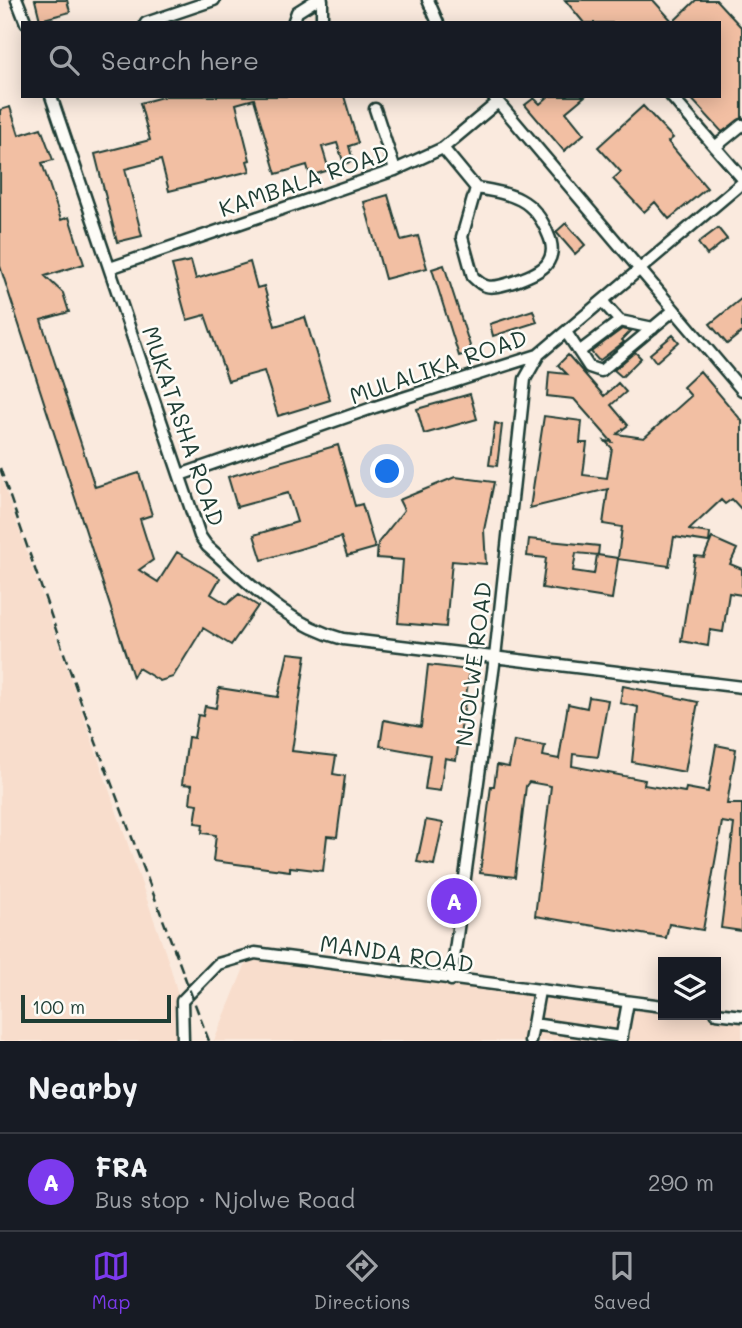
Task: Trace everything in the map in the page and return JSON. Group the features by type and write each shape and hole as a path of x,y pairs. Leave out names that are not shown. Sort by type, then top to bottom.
{"street":[{"path":"17,0 25,21"},
{"path":"152,21 214,0"},
{"path":"294,21 297,12 316,0"},
{"path":"322,0 322,21"},
{"path":"428,0 437,21"},
{"name":"MUKATASHA ROAD","path":"52,98 197,527 207,546 296,621 317,632 342,639 742,687"},
{"path":"673,98 742,181"},
{"path":"496,99 742,390"},
{"name":"KAMBALA ROAD","path":"110,268 395,170 443,148 496,99"},
{"path":"375,109 395,170"},
{"path":"715,147 742,125"},
{"path":"443,148 476,188 518,199 540,214 552,244 551,257 545,267 504,286 487,287 472,277 462,237 476,188"},
{"name":"MULALIKA ROAD","path":"180,475 375,407 538,355 742,181"},
{"path":"602,301 620,321 653,328"},
{"path":"566,332 593,370 601,371 674,310"},
{"path":"579,352 620,321"},
{"name":"NJOLWE ROAD","path":"451,980 495,657 525,379 538,355"},
{"name":"MANDA ROAD","path":"183,1041 182,1001 218,964 237,956 255,953 658,1005"},
{"path":"530,1041 539,991"},
{"path":"533,1024 622,1039 628,1002"},
{"path":"721,1014 742,1016"}],"shaded area":[{"path":"0,474 170,966 191,1041 0,1041"},
{"path":"251,951 658,1000 658,1020 721,1020 721,1008 742,1010 742,1041 214,1041"}],"building":[{"path":"35,0 67,0 70,12 40,20"},
{"path":"565,0 653,0 672,21 582,21"},
{"path":"696,0 716,0 742,28 742,118 722,132 691,98 721,98 721,21 674,21"},
{"path":"159,98 345,98 358,143 349,146 353,161 344,164 337,143 322,147 329,170 310,176 307,165 276,174 254,99 236,104 250,160 247,161 250,171 169,191 161,160 125,169 142,236 117,242 95,154 150,140 140,103"},
{"path":"534,98 540,104 547,98 583,98 566,112 584,134 564,151 525,105"},
{"path":"643,106 673,138 668,142 707,188 669,219 655,202 644,212 613,179 621,172 598,147"},
{"path":"10,107 19,135 41,128 53,160 42,163 61,220 69,217 84,264 45,276 63,293 69,312 41,320 95,487 139,473 152,515 140,519 153,560 139,570 158,582 177,552 220,578 211,594 227,604 239,594 258,606 231,645 203,628 173,677 160,681 138,668 133,677 0,266 0,110"},
{"path":"388,195 401,240 418,236 427,268 385,279 364,202"},
{"path":"566,223 585,245 575,254 556,232"},
{"path":"718,228 727,239 707,255 698,243"},
{"path":"191,261 196,279 250,262 257,288 264,286 275,326 305,317 330,400 278,416 264,371 228,381 205,315 187,320 172,265"},
{"path":"444,265 472,352 459,356 432,269"},
{"path":"742,298 742,332 727,344 710,324"},
{"path":"533,310 537,322 493,336 490,324"},
{"path":"622,329 631,331 622,340 624,342 599,361 591,352"},
{"path":"673,335 679,342 656,362 650,354"},
{"path":"635,352 641,358 622,377 614,370"},
{"path":"568,355 604,396 618,383 626,392 611,405 628,425 617,434 644,438 691,396 683,387 700,371 742,421 742,510 732,499 725,504 721,500 689,530 710,533 709,542 674,537 669,566 618,559 612,599 542,588 546,558 527,556 529,539 599,546 598,555 576,553 573,571 594,574 597,555 618,558 622,527 603,524 608,489 530,508 544,416 582,421 580,443 587,443 583,475 607,478 612,448 605,441 612,442 574,399 547,396 549,372 567,374 558,365"},
{"path":"470,394 477,419 424,434 417,409"},
{"path":"495,423 502,425 497,466 489,465"},
{"path":"338,445 355,506 362,504 375,548 347,556 341,537 262,560 254,535 297,522 288,493 237,507 228,477"},
{"path":"455,477 494,482 484,530 486,564 452,561 446,627 398,623 403,560 377,558 378,543 404,510 399,500"},
{"path":"712,538 737,549 730,564 742,569 742,595 729,593 723,632 710,630 708,646 681,641 695,556 704,557"},
{"path":"288,653 306,655 292,751 336,756 333,774 345,776 337,837 327,836 323,871 290,867 290,871 213,861 216,835 202,833 203,824 195,823 198,804 190,803 192,785 182,784 188,737 194,738 198,715 203,716 205,706 216,708 219,688 278,697"},
{"path":"428,665 470,670 456,760 445,758 440,791 425,789 430,755 380,746 384,720 421,727"},
{"path":"623,686 698,702 685,772 632,762 638,707 620,703"},
{"path":"589,697 608,700 598,757 573,754 572,766 645,780 644,785 685,792 686,788 708,792 716,745 736,749 727,804 742,804 742,931 721,928 734,824 722,822 703,930 669,924 666,938 535,916 551,786 529,782 526,786 515,877 480,873 491,786 494,786 497,765 509,767 514,741 545,746 543,756 559,759 568,704 587,708"},
{"path":"426,820 443,823 434,865 417,862"}],"railway":[{"path":"0,468 83,708 209,1041"}],"place":[{"name":"FRA","path":"454,901"}]}
